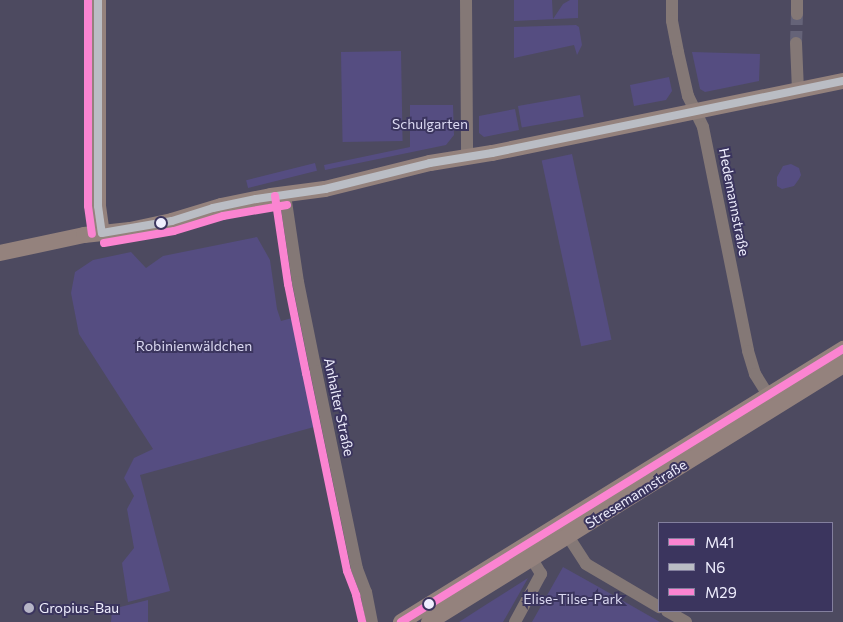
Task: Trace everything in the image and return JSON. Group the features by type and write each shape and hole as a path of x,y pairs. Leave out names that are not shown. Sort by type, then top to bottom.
{"main road":[{"path":"98,0 98,206 102,234"},
{"path":"0,253 71,238 172,221 238,202 354,184 381,174 843,81"},
{"name":"Stresemannstraße","path":"401,622 564,530 772,401 843,349"},
{"name":"Stresemannstraße","path":"772,401 843,365"},
{"name":"Stresemannstraße","path":"429,622 528,552"}],"street":[{"path":"466,0 468,157"},
{"name":"Hedemannstraße","path":"672,0 672,20 678,52 688,96 703,127 749,357 755,374 772,401"},
{"path":"797,0 797,14"},
{"path":"796,43 798,90"},
{"name":"Anhalter Straße","path":"285,196 298,282 357,569 366,592 372,622"},
{"path":"564,530 586,564 658,606"},
{"path":"515,622 541,574 528,552"},
{"path":"668,612 686,622"}],"green space":[{"path":"514,0 552,0 553,19 563,4 570,0 578,0 578,18 514,21"},
{"path":"576,25 579,27 582,45 577,55 574,45 514,58 514,27"},
{"path":"401,51 403,141 343,142 341,52"},
{"path":"692,52 760,54 759,81 705,92 700,89"},
{"path":"669,77 672,91 666,100 634,106 630,85"},
{"path":"580,95 584,117 522,128 518,106"},
{"name":"Schulgarten","path":"410,105 453,105 454,135 446,145 325,170 324,165 410,147"},
{"path":"515,109 519,130 484,137 479,133 479,116"},
{"path":"572,154 612,340 581,346 542,160"},
{"path":"315,163 317,171 248,188 246,180"},
{"path":"791,164 799,168 801,175 794,186 782,189 777,186 777,177 783,166"},
{"name":"Robinienwäldchen","path":"257,237 270,260 277,309 281,321 292,318 314,427 140,475 170,591 128,602 122,563 134,548 127,509 134,496 124,478 134,458 153,449 79,334 71,293 75,272 93,260 131,252 146,268 163,256"},
{"name":"Elise-Tilse-Park","path":"563,567 597,586 660,622 532,622"},
{"path":"528,578 503,622 459,622 487,604"},
{"path":"148,600 148,622 111,622 112,609"}],"tunnel":[{"path":"796,43 797,14"}],"transit line":[{"name":"M29","path":"88,0 88,206 92,234"},
{"name":"N6","path":"98,0 98,206 102,233"},
{"name":"N6","path":"102,233 172,221 213,208 256,199 325,189 430,163 492,153 843,81"},
{"name":"M29","path":"275,196 288,284 306,373 347,571 356,595 362,622"},
{"name":"M29","path":"104,243 174,231 223,216 287,205"},
{"name":"M41","path":"401,622 843,349"}],"place":[{"name":"Gropius-Bau","path":"29,608"}]}
